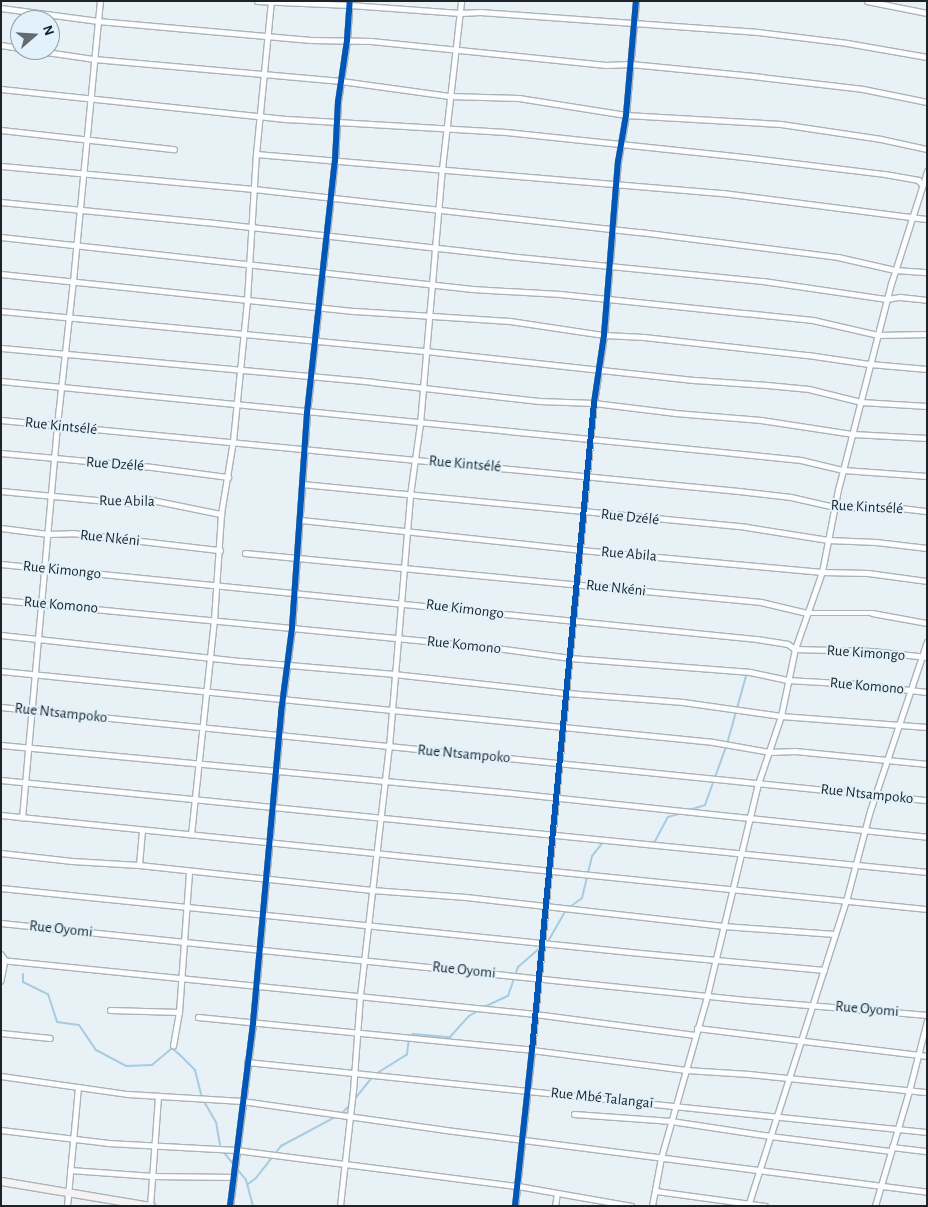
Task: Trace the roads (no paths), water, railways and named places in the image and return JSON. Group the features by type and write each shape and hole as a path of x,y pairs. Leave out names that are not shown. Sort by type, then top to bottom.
{"main road":[{"path":"1,1181 150,1206"}],"street":[{"path":"22,818 52,497 60,388 73,281 100,1"},
{"path":"257,1 350,3 460,14 488,12 758,32 847,43 927,57"},
{"path":"340,1206 360,996 389,746 396,638 414,459 420,424 442,169 460,1"},
{"path":"515,1206 543,942 551,836 564,728 594,403 604,335 616,185 636,24 636,1"},
{"path":"867,1 927,13"},
{"path":"191,835 214,620 221,514 233,441 247,300 256,154 271,2"},
{"path":"230,1206 253,1023 282,699 292,628 307,413 313,377 322,273 335,162 336,120 350,3"},
{"path":"1,8 98,21 267,34 310,40 371,41 606,65 631,64 753,76 863,89 927,102"},
{"path":"60,54 263,75 341,81 449,96 519,98 626,115 781,124 927,148"},
{"path":"1,89 261,116 447,128 621,144 885,174 918,180 923,185"},
{"path":"1,130 174,148"},
{"path":"256,154 723,193 927,218"},
{"path":"1,166 254,189 612,229 838,257 895,270 927,272"},
{"path":"652,1206 661,1158 707,996 758,784 781,716 795,649 822,572 843,470 887,299 927,172"},
{"path":"1,202 763,281 887,299 900,297 927,300"},
{"path":"1,237 322,273 432,283 472,289 607,299 813,320 878,335 927,334"},
{"path":"1,274 319,307 510,321 604,335 927,369"},
{"path":"1,311 809,389 861,402 927,406"},
{"path":"1,348 313,377 539,401 594,403 674,413 761,420 852,434 927,438"},
{"path":"1,381 236,406 800,460 843,470 927,476"},
{"name":"Rue Kintsélé","path":"1,420 233,441 305,450 414,459 791,497 835,507 901,508 927,511"},
{"name":"Rue Dzélé","path":"1,453 55,460 152,467 228,477"},
{"name":"Rue Dzélé","path":"302,484 410,496 746,527 828,540 876,542 927,548"},
{"name":"Rue Abila","path":"1,491 127,503 147,499 221,514"},
{"name":"Rue Abila","path":"301,520 581,550 822,572 868,574 927,581"},
{"name":"Rue Nkéni","path":"1,528 48,534 72,533 220,550"},
{"name":"Rue Nkéni","path":"245,553 761,602 807,613 872,614 927,623"},
{"name":"Rue Kimongo","path":"1,564 400,602 573,622 757,639 788,644 795,649 872,652 925,657"},
{"name":"Rue Komono","path":"1,600 396,638 570,658 750,672 787,680 927,692"},
{"path":"1,635 567,693 683,702 781,716 927,727"},
{"path":"748,1205 846,901 854,865 886,760 910,690 925,657 927,642"},
{"path":"1,671 713,742 770,752 795,751 927,764"},
{"name":"Rue Ntsampoko","path":"1,708 279,734 927,800"},
{"path":"1,745 750,817 927,837"},
{"path":"1,780 927,872"},
{"path":"1,816 548,870 665,884 733,888 927,910"},
{"path":"139,865 142,830"},
{"path":"1,853 546,906 723,926 835,934"},
{"path":"173,1046 179,1012 185,906 190,871"},
{"path":"1,888 369,924 714,961 824,970"},
{"name":"Rue Oyomi","path":"1,923 707,996 927,1015"},
{"path":"1,954 3,960 1,981"},
{"path":"3,960 535,1014 695,1035"},
{"path":"110,1010 179,1012"},
{"path":"198,1018 532,1050 686,1070 748,1074 927,1092"},
{"path":"875,1206 909,1091 927,1021"},
{"path":"697,1028 927,1056"},
{"path":"1,1033 50,1038"},
{"name":"Rue Mbé Talangaï","path":"247,1062 927,1132"},
{"path":"1,1076 78,1088 158,1096 242,1100 661,1158 927,1192"},
{"path":"67,1206 78,1088"},
{"path":"150,1206 158,1096"},
{"path":"574,1114 671,1120 770,1136 927,1151"},
{"path":"1,1130 73,1140 236,1150 518,1186 631,1206"},
{"path":"70,1170 153,1176 234,1177"},
{"path":"656,1191 765,1206"},
{"path":"555,1206 557,1194"}],"waterway":[{"path":"689,810 705,805 727,744 746,676"},
{"path":"654,843 668,817 682,813"},
{"path":"570,907 582,898 592,856 604,841"},
{"path":"547,943 566,910"},
{"path":"484,1007 508,996 518,967 541,947"},
{"path":"23,974 23,982 48,994 57,1022 79,1025 96,1050 126,1066 152,1065 172,1048 195,1070 202,1098 216,1122 221,1149 246,1180 253,1206"},
{"path":"353,1101 374,1075 407,1054 409,1038 413,1034 450,1037 469,1016 480,1010"},
{"path":"341,1114 350,1105"},
{"path":"248,1184 256,1178 281,1146 337,1116"}]}
